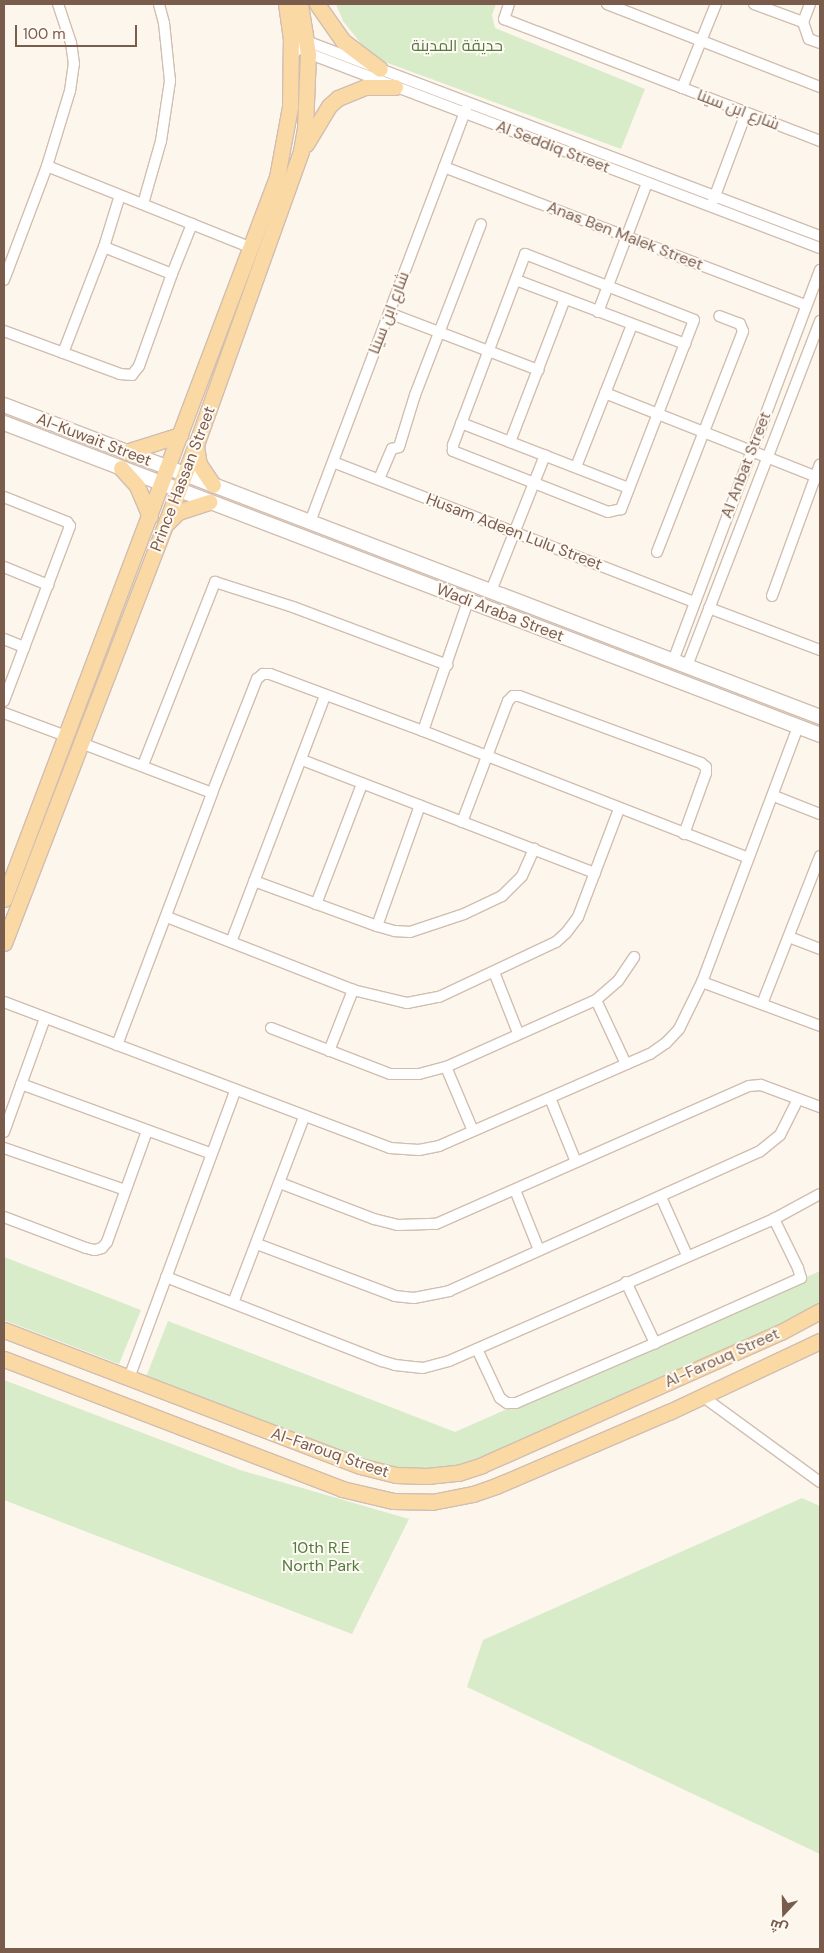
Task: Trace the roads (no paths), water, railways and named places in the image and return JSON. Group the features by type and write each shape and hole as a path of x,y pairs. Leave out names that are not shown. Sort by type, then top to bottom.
{"main road":[{"name":"Prince Hassan Street","path":"4,899 278,177 299,48 286,4"},
{"name":"Prince Hassan Street","path":"4,943 197,442 301,151 305,128 299,48 300,4"},
{"path":"317,4 343,41 380,69"},
{"path":"301,151 328,106 338,98 365,87 395,87"},
{"name":"Al-Kuwait Street","path":"4,405 185,474"},
{"name":"Al-Kuwait Street","path":"4,423 179,490"},
{"path":"126,452 180,435"},
{"path":"197,442 196,449 199,464 213,485"},
{"path":"121,468 137,486 150,516"},
{"name":"Wadi Araba Street","path":"185,474 820,717"},
{"name":"Wadi Araba Street","path":"179,490 820,735"},
{"path":"166,524 178,512 209,502"},
{"path":"550,632 555,616"},
{"name":"Al-Farouq Street","path":"4,1330 380,1472 411,1476 444,1475 482,1465 781,1332 820,1311"},
{"name":"Al-Farouq Street","path":"4,1360 342,1489 393,1501 432,1502 473,1494 702,1396 820,1341"}],"street":[{"path":"5,274 47,166 70,91 74,64 71,43 58,4"},
{"path":"143,204 161,141 170,81 164,23 159,4"},
{"name":"شارع ابن سينا","path":"509,4 504,19 820,141"},
{"path":"607,4 820,87"},
{"path":"682,88 716,4"},
{"path":"754,4 803,22"},
{"path":"810,4 803,22 809,39 820,43"},
{"name":"Al Seddiq Street","path":"299,48 380,69 820,236"},
{"name":"Al Seddiq Street","path":"299,48 464,114 820,248"},
{"name":"شارع ابن سينا","path":"310,522 468,103"},
{"path":"711,207 746,113"},
{"path":"47,166 252,248"},
{"name":"Anas Ben Malek Street","path":"444,167 806,305"},
{"path":"598,312 647,183"},
{"path":"63,353 104,246 120,195"},
{"path":"4,331 126,376 136,372 192,224"},
{"path":"379,480 392,450 398,447 481,224"},
{"path":"104,246 172,274"},
{"path":"525,254 694,320 621,509 608,512 534,481 453,451 453,445 461,423 516,280 525,254"},
{"name":"Al Anbat Street","path":"673,661 820,270"},
{"path":"516,280 685,344"},
{"path":"510,442 565,299"},
{"path":"389,313 538,370"},
{"path":"657,552 702,431 743,331 740,324 719,316"},
{"name":"Al Anbat Street","path":"687,666 820,321"},
{"path":"576,467 632,325"},
{"path":"605,393 818,477"},
{"path":"461,423 629,488"},
{"path":"491,591 544,455"},
{"name":"Husam Adeen Lulu Street","path":"333,462 694,602"},
{"path":"772,596 818,477 820,464"},
{"path":"4,497 67,522 70,526 4,701"},
{"path":"4,567 48,584"},
{"path":"143,766 216,582 219,581 447,665"},
{"path":"423,731 468,601"},
{"path":"710,608 820,650"},
{"path":"4,639 24,647"},
{"path":"117,1045 167,917 212,793 257,679 263,674 270,674 423,731 748,858"},
{"path":"231,942 325,696"},
{"path":"462,822 508,701 513,696 519,696 701,763 706,768 706,773 684,834"},
{"path":"4,712 66,736"},
{"path":"4,1002 235,1091 390,1148 404,1150 439,1146 650,1054 666,1043 679,1029 702,982 748,858 774,796 798,727"},
{"path":"81,743 212,793"},
{"path":"302,760 594,872"},
{"path":"316,904 362,784"},
{"path":"774,796 820,814"},
{"path":"377,926 420,805"},
{"path":"167,917 353,990 400,1002 421,1001 439,997 556,942 566,933 578,917 619,809"},
{"path":"254,881 377,926 395,931 422,930 502,896 522,876 534,850"},
{"path":"762,1004 789,937 817,876 820,856"},
{"path":"789,937 820,949"},
{"path":"271,1028 390,1074 405,1076 446,1067 518,1033 596,1000 618,981 634,957"},
{"path":"494,972 518,1033"},
{"path":"702,982 820,1026"},
{"path":"329,1050 353,990"},
{"path":"596,1000 626,1064"},
{"path":"4,1132 45,1018"},
{"path":"446,1067 473,1131"},
{"path":"21,1084 212,1154"},
{"path":"280,1183 374,1219 398,1225 418,1226 436,1224 454,1218 749,1086 761,1085 820,1107"},
{"path":"129,1378 235,1091"},
{"path":"550,1098 576,1162"},
{"path":"257,1244 378,1291 414,1298 449,1291 759,1152 772,1143 786,1127 798,1099"},
{"path":"233,1304 304,1117"},
{"path":"4,1217 95,1250 102,1248 106,1242 147,1130"},
{"path":"4,1148 125,1190"},
{"path":"515,1190 539,1250"},
{"path":"166,1277 396,1365 423,1368 436,1366 774,1218 820,1194"},
{"path":"661,1197 687,1255"},
{"path":"477,1348 500,1398 507,1403 516,1403 655,1343 801,1278 774,1218"},
{"path":"626,1282 655,1343"},
{"path":"702,1396 820,1482"}],"park label":[{"name":"حديقة المدينة","path":"457,46"},
{"name":"10th R.E North Park","path":"321,1557"}]}
